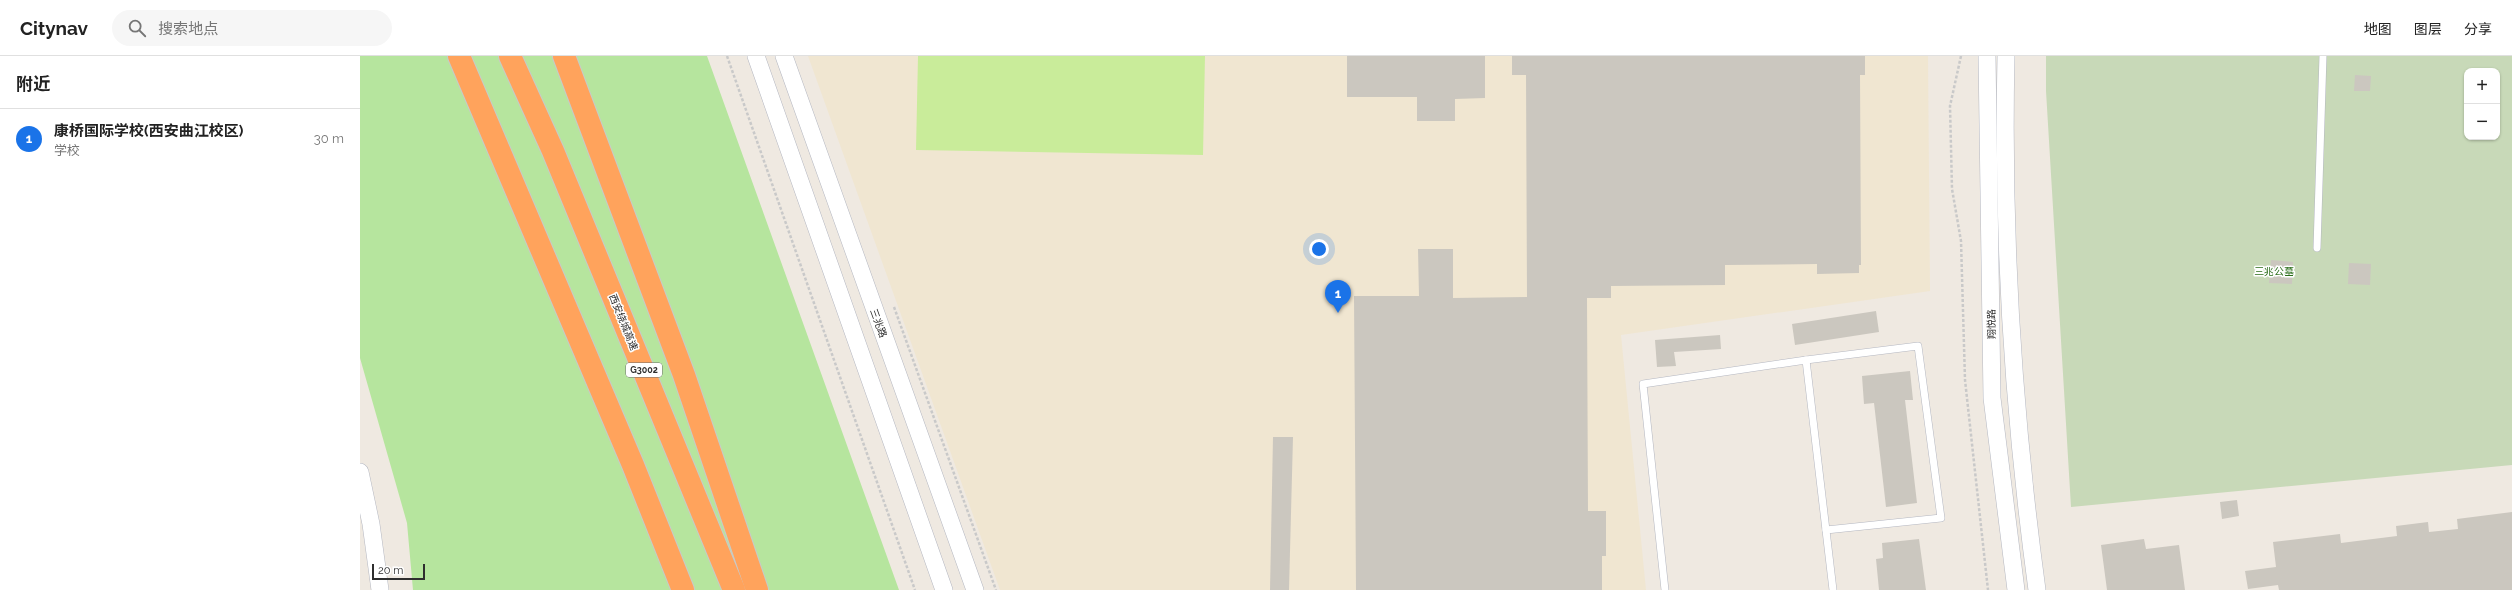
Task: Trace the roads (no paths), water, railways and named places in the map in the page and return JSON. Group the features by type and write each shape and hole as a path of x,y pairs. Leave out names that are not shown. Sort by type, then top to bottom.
{"highway":[{"path":"444,56 558,288"},
{"path":"459,56 558,288 683,590"},
{"name":"西安绕城高速","path":"510,56 556,158 734,590"},
{"path":"564,56 684,375 757,590"}],"street":[{"path":"756,56 944,590"},
{"name":"三兆路","path":"784,56 974,590"},
{"name":"翔悦路","path":"1987,56 1986,136 1992,398 2016,590"},
{"name":"翔悦路","path":"2006,56 2009,307 2027,514 2037,590"},
{"path":"360,472 371,524 380,590"}],"lane":[{"path":"2317,248 2323,56"},
{"path":"1665,590 1643,384 1806,360 1918,346 1941,518 1826,530"},
{"path":"1806,360 1833,590"}],"place":[{"name":"康桥国际学校(西安曲江校区)","path":"1338,313"}],"park label":[{"name":"三兆公墓","path":"2274,271"}]}
